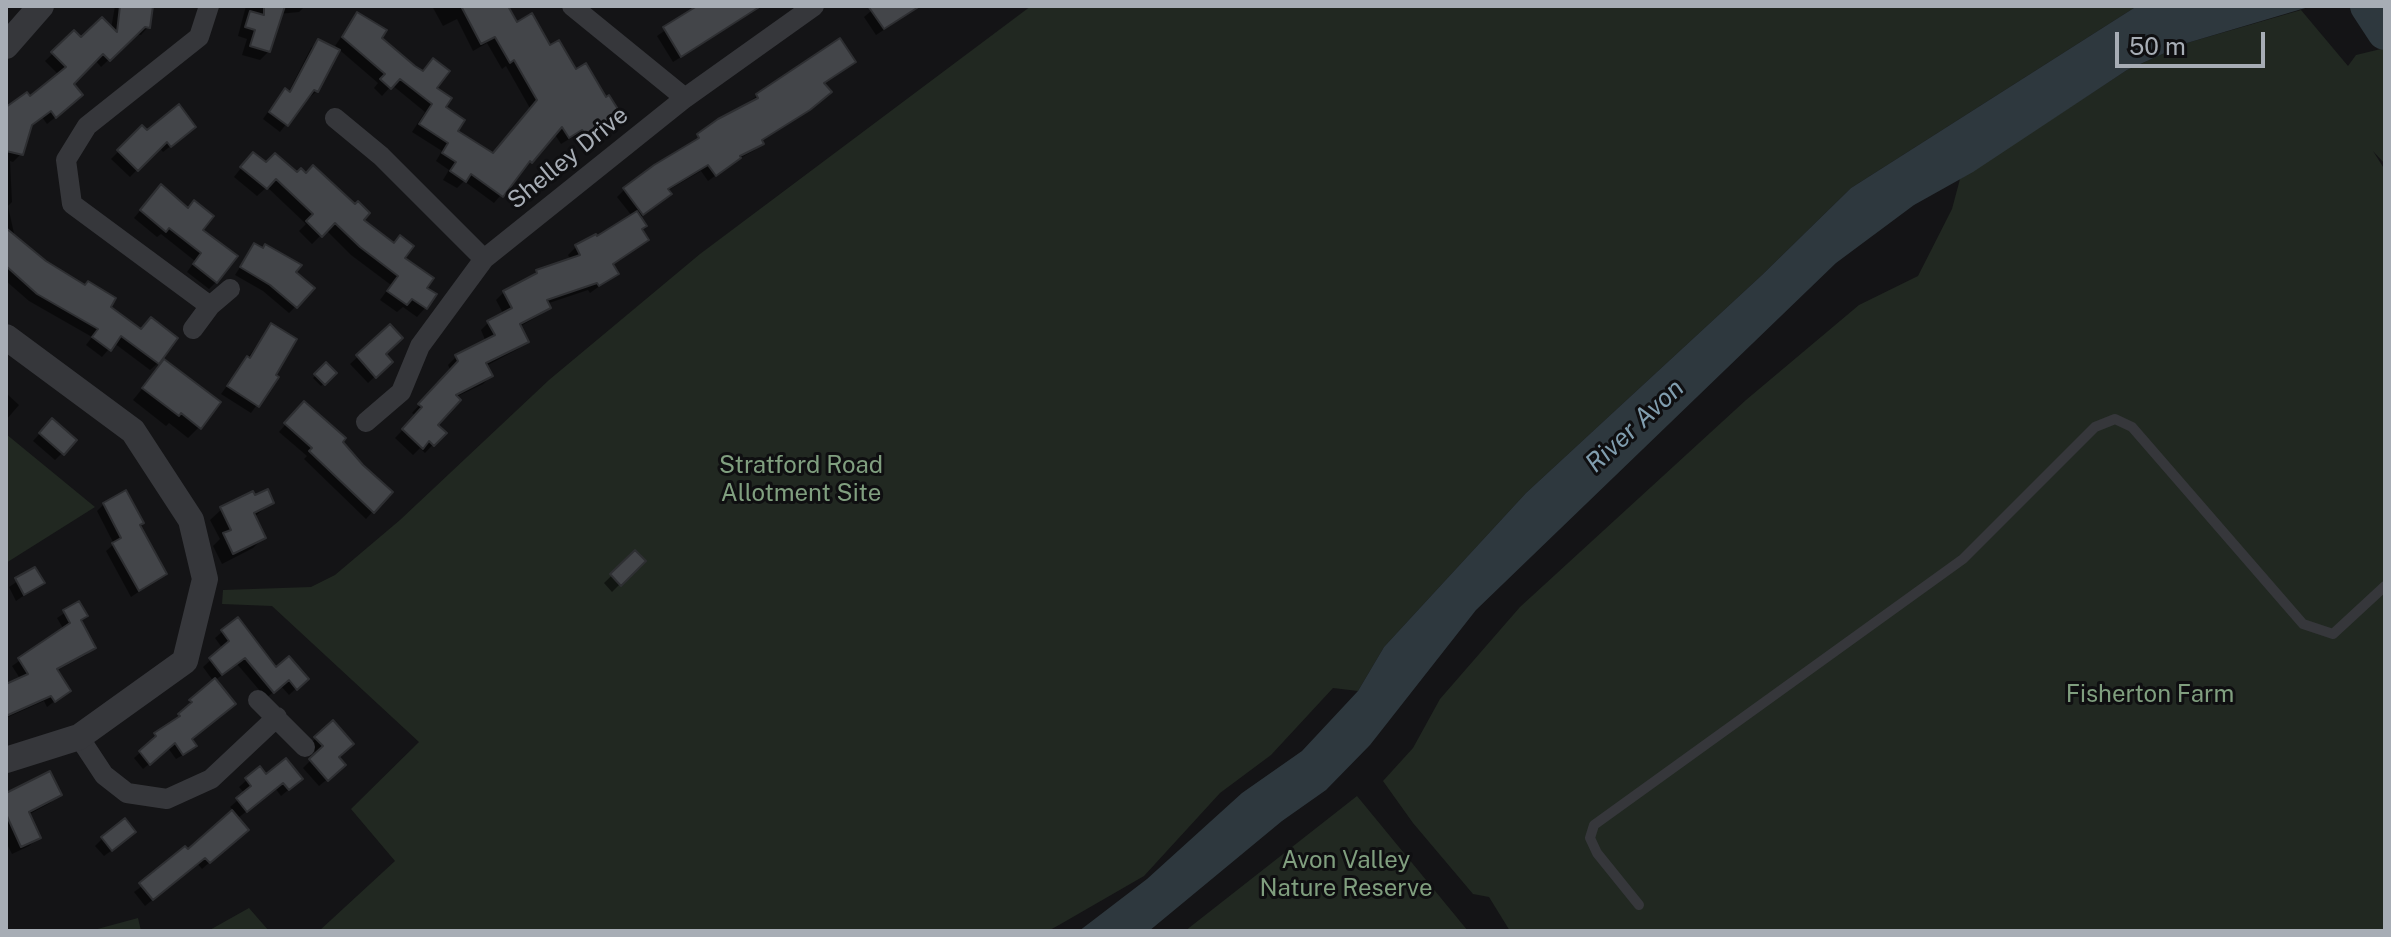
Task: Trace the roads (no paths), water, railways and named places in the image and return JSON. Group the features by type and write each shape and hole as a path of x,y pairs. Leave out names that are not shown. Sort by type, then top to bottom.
{"street":[{"path":"6,46 41,6"},
{"path":"209,6 199,37 87,126 66,160 72,204 210,306"},
{"path":"572,6 685,98"},
{"name":"Shelley Drive","path":"366,422 401,392 420,346 484,259 685,98 814,6"},
{"path":"335,118 381,156 484,259"},
{"path":"193,329 210,306 230,289"},
{"path":"6,337 133,431 191,520 205,579 185,661 79,737 6,760"},
{"path":"258,700 305,747"},
{"path":"79,737 104,775 127,793 167,799 211,779 277,717"}],"lane":[{"path":"1639,905 1597,853 1590,838 1594,825 1963,559 2095,427 2115,419 2132,427 2303,624 2333,634 2385,586"}],"water":[{"name":"River Avon","path":"2137,6 2312,6 2187,43 2127,70 1973,172 1914,205 1836,263 1476,610 1370,745 1326,790 1282,821 1149,931 1079,931 1147,879 1242,793 1302,751 1358,691 1384,647 1526,493 1762,275 1851,188"}],"waterway":[{"path":"2368,6 2385,32"}],"park label":[{"name":"Stratford Road Allotment Site","path":"801,480"},
{"name":"Fisherton Farm","path":"2150,695"},
{"name":"Avon Valley Nature Reserve","path":"1346,875"}]}
